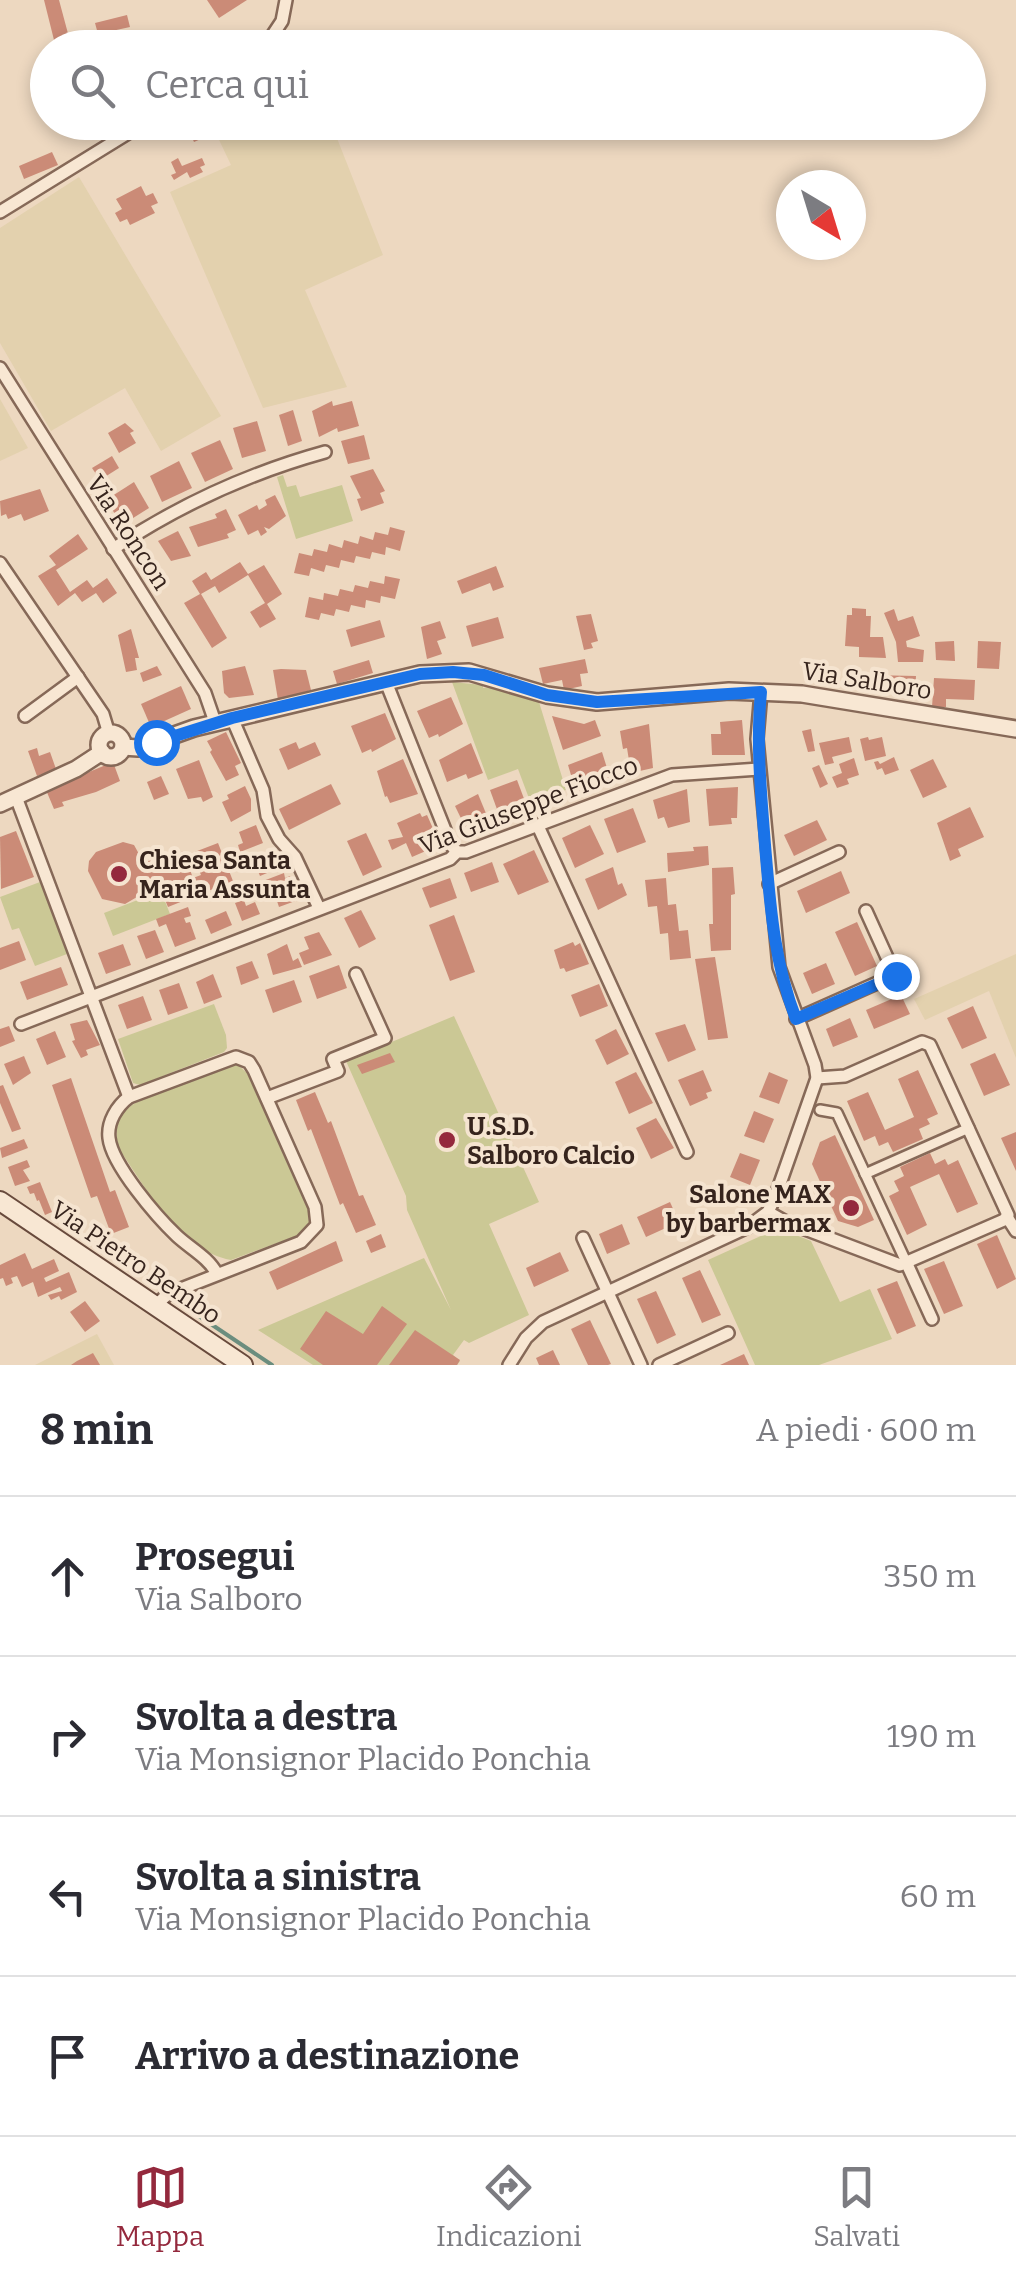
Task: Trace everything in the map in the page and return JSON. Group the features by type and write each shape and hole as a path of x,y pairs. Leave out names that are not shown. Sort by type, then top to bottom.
{"main road":[{"name":"Via Pietro Bembo","path":"0,1202 243,1365"}],"street":[{"path":"276,30 286,0"},
{"path":"0,212 117,140"},
{"name":"Via Roncon","path":"0,368 224,720 263,790 272,828 295,856 319,908"},
{"path":"114,549 151,524 245,477 325,452"},
{"path":"0,563 103,714 108,734"},
{"name":"Via Salboro","path":"0,804 84,765 102,752 114,757 123,747 138,748 224,720 420,674 469,672 547,695 597,702 761,692 802,694 1016,729"},
{"path":"25,716 78,676"},
{"path":"386,682 450,845 458,852"},
{"path":"509,1365 526,1338 543,1322 748,1227 768,1212 814,1094 815,1065 779,968 756,739 761,692"},
{"path":"108,734 119,737 123,747"},
{"path":"102,752 100,742 108,734"},
{"name":"Via Giuseppe Fiocco","path":"21,1024 450,859 458,852 672,774 759,769"},
{"path":"16,797 129,1097"},
{"path":"538,826 687,1152"},
{"path":"768,884 838,852"},
{"path":"796,1019 896,976 866,911"},
{"path":"267,1098 338,1071 333,1059 385,1038 356,974"},
{"path":"816,1078 845,1076 916,1044 927,1043 934,1048 1016,1230"},
{"path":"155,1306 168,1294 301,1242 317,1225 314,1208 267,1098 248,1062 236,1057 129,1097 121,1103 110,1124 112,1151 152,1209 172,1232 210,1262 217,1274"},
{"path":"820,1110 837,1113 932,1319"},
{"path":"865,1174 969,1128"},
{"path":"768,1212 784,1222 900,1266 1007,1216"},
{"path":"583,1238 641,1365"},
{"path":"659,1365 728,1333"}],"shaded area":[{"path":"219,140 338,140 383,255 305,290 347,387 263,408 170,192 231,165"},
{"path":"79,177 221,416 161,451 125,388 51,431 0,343 0,228"},
{"path":"0,399 28,448 0,461"},
{"path":"283,475 287,487 296,485 300,497 342,485 353,521 296,539 277,477"},
{"path":"452,682 483,685 539,702 566,790 530,801 518,769 488,780"},
{"path":"40,882 67,954 35,966 19,928 12,930 0,897"},
{"path":"161,891 170,914 113,936 104,913"},
{"path":"1016,954 1016,1058 989,991 925,1020 914,999"},
{"path":"214,1004 226,1035 224,1052 140,1085 133,1083 118,1039"},
{"name":"U.S.D. Salboro Calcio","path":"454,1016 539,1202 489,1224 529,1315 469,1343 464,1340 453,1355 460,1361 457,1365 313,1365 258,1330 424,1258 451,1310 346,1061"},
{"path":"238,1065 247,1073 308,1210 309,1224 299,1235 231,1260 212,1254 180,1231 119,1149 117,1130 123,1113 141,1100 223,1067"},
{"path":"778,1228 811,1241 840,1302 870,1289 892,1339 819,1365 755,1365 708,1260"},
{"path":"97,1334 114,1365 35,1365"}],"building":[{"path":"44,0 59,0 67,30 52,30"},
{"path":"207,0 247,0 219,18"},
{"path":"127,15 130,27 97,30 95,23"},
{"path":"52,152 58,165 24,179 19,166"},
{"path":"178,158 182,166 202,158 203,172 190,178 187,172 174,180 171,175 176,173 171,162"},
{"path":"141,186 146,196 153,193 158,203 151,206 155,213 130,225 127,219 120,222 115,213 122,209 116,199"},
{"path":"332,401 333,406 352,401 359,426 338,432 337,428 319,437 312,411"},
{"path":"293,410 302,441 288,446 279,415"},
{"path":"257,421 266,451 242,458 233,428"},
{"path":"125,423 134,431 130,433 136,443 119,453 108,433"},
{"path":"364,435 370,459 348,464 341,441"},
{"path":"220,440 233,469 205,482 191,453"},
{"path":"112,456 119,468 100,480 92,468"},
{"path":"179,461 192,488 162,502 150,476"},
{"path":"373,469 385,491 380,493 384,503 361,511 357,499 361,498 350,476"},
{"path":"134,482 149,508 122,525 106,500"},
{"path":"40,489 49,511 24,521 21,514 8,519 6,514 1,516 0,501"},
{"path":"275,495 286,516 269,529 264,527 267,532 261,536 258,530 248,535 238,515 257,505 259,510 267,505 265,500"},
{"path":"226,509 236,530 227,534 229,538 198,547 189,527 217,518 215,514"},
{"path":"390,527 405,531 400,551 386,547 385,555 372,552 370,559 356,556 354,563 341,560 339,568 326,565 324,572 311,568 309,576 294,573 299,553 312,556 314,549 327,552 329,544 342,548 344,540 358,544 360,536 373,540 375,532 388,535"},
{"path":"178,531 191,556 171,561 158,541"},
{"path":"78,534 88,549 56,570 70,592 87,580 93,588 107,578 117,593 103,603 96,593 82,602 75,593 58,606 38,576 56,565 49,556"},
{"path":"240,562 248,574 264,565 282,594 267,604 276,619 260,628 250,612 265,603 248,575 219,593 215,586 201,594 227,638 212,648 184,603 200,594 192,581 206,572 211,580"},
{"path":"496,566 504,587 493,591 490,583 462,594 457,581"},
{"path":"385,576 400,579 395,599 381,596 380,603 366,600 365,608 351,605 349,612 336,609 334,616 321,613 319,620 305,617 309,597 323,600 324,593 338,596 340,589 353,592 355,585 368,588 370,581 384,584"},
{"path":"852,608 866,609 866,616 871,616 870,637 883,637 886,658 859,657 859,647 845,646 847,615 852,615"},
{"path":"894,609 898,621 913,616 920,636 906,641 907,647 924,650 923,662 898,662 896,642 884,613"},
{"path":"591,614 598,641 591,643 593,648 584,650 576,616"},
{"path":"498,617 504,638 472,647 466,626"},
{"path":"380,620 385,637 351,647 346,630"},
{"path":"440,621 446,638 437,641 442,654 427,659 421,627"},
{"path":"131,629 139,658 135,658 137,670 126,672 118,635"},
{"path":"954,641 955,661 936,660 935,642"},
{"path":"978,641 1001,642 999,669 977,668"},
{"path":"585,659 588,673 580,674 582,686 564,690 562,680 543,684 539,668"},
{"path":"369,660 373,673 337,684 333,671"},
{"path":"157,666 162,675 143,682 140,673"},
{"path":"245,666 254,695 229,698 224,693 222,671"},
{"path":"273,670 306,670 311,690 278,700"},
{"path":"871,675 916,676 915,694 871,692"},
{"path":"934,678 975,680 974,700 946,699 946,707 932,707"},
{"path":"181,686 191,709 151,727 141,704"},
{"path":"451,697 463,724 429,738 417,711"},
{"path":"385,713 396,739 362,753 351,726"},
{"path":"552,716 584,724 595,720 601,736 563,750"},
{"path":"742,720 745,755 712,755 711,734 721,734 720,722"},
{"path":"649,724 653,768 631,773 620,731"},
{"path":"811,729 815,751 808,752 802,731"},
{"path":"226,732 241,763 235,766 239,775 226,781 207,741"},
{"path":"849,737 852,752 832,757 834,763 825,765 819,743"},
{"path":"882,737 886,756 865,761 860,739"},
{"path":"296,742 299,749 315,742 321,755 288,770 279,749"},
{"path":"471,743 483,773 468,779 466,774 447,782 439,760"},
{"path":"37,748 39,756 50,752 56,769 37,776 28,751"},
{"path":"602,752 611,781 577,795 568,765"},
{"path":"894,757 899,770 885,775 882,768 877,770 874,762 880,764"},
{"path":"854,758 859,775 837,788 832,777 842,773 839,764"},
{"path":"403,759 418,794 390,803 377,771"},
{"path":"933,759 947,787 923,798 910,770"},
{"path":"199,760 213,797 203,802 201,797 188,799 176,769"},
{"path":"113,762 120,781 62,802 64,806 54,809 46,790"},
{"path":"819,765 828,784 820,788 812,768"},
{"path":"161,776 169,794 154,800 147,782"},
{"path":"517,780 529,812 502,823 490,790"},
{"path":"331,784 341,804 289,830 279,809"},
{"path":"245,786 251,811 231,822 222,802"},
{"path":"738,787 737,818 731,818 732,824 709,826 706,789"},
{"path":"687,789 690,822 668,828 664,817 658,819 653,800"},
{"path":"478,794 492,828 470,837 455,806"},
{"path":"970,807 984,837 958,849 961,856 950,861 937,823"},
{"path":"633,808 646,842 617,853 604,819"},
{"path":"420,813 422,817 427,815 439,842 412,857 406,843 392,850 388,840 403,837 397,823"},
{"path":"817,820 827,840 794,856 784,835"},
{"path":"256,825 263,843 240,852 238,845 243,843 239,832"},
{"path":"590,825 604,854 575,868 562,838"},
{"path":"16,831 34,877 1,889 0,837"},
{"path":"366,833 382,867 363,876 347,841"},
{"path":"123,842 134,845 144,863 175,850 177,854 183,851 193,878 201,875 192,853 218,843 233,881 168,907 161,890 125,904 102,899 88,871 89,861 96,852"},
{"path":"708,846 709,865 668,872 667,853"},
{"path":"271,850 279,868 260,876 256,866 249,869 246,861"},
{"path":"534,850 549,882 518,895 503,864"},
{"path":"492,862 499,882 471,892 464,873"},
{"path":"613,867 618,885 622,883 627,895 598,910 585,879"},
{"path":"733,867 731,950 711,951 712,868"},
{"path":"841,871 850,893 806,913 797,891"},
{"path":"284,873 285,878 290,876 298,900 279,907 272,886 266,888 263,881"},
{"path":"450,878 457,898 430,908 422,888"},
{"path":"666,878 668,905 676,904 679,931 688,930 691,958 670,960 668,933 660,934 657,906 648,907 645,880"},
{"path":"244,900 246,906 255,902 260,914 242,921 235,903"},
{"path":"188,907 191,916 184,918 186,923 190,922 196,939 175,947 166,924 159,927 156,919"},
{"path":"361,910 376,939 359,948 344,918"},
{"path":"226,911 232,925 211,934 205,920"},
{"path":"454,915 475,972 450,981 429,925"},
{"path":"857,922 877,966 855,976 835,932"},
{"path":"155,930 164,952 146,959 137,936"},
{"path":"319,932 332,955 304,965 299,953 309,949 304,937"},
{"path":"19,941 26,960 0,970 0,948"},
{"path":"573,942 575,946 580,943 589,964 566,972 560,969 554,950"},
{"path":"123,944 131,965 106,974 98,953"},
{"path":"287,944 293,961 298,958 302,967 273,975 267,954"},
{"path":"715,957 728,1038 708,1040 695,959"},
{"path":"252,961 259,978 241,985 236,967"},
{"path":"826,963 835,984 812,994 803,973"},
{"path":"339,965 347,988 317,999 309,976"},
{"path":"61,967 68,985 27,1000 20,982"},
{"path":"213,974 222,997 204,1004 196,982"},
{"path":"294,980 302,1002 273,1013 265,990"},
{"path":"179,983 188,1008 168,1015 159,990"},
{"path":"599,984 608,1006 580,1017 571,995"},
{"path":"901,995 910,1014 874,1029 866,1010"},
{"path":"143,996 152,1020 127,1029 118,1005"},
{"path":"973,1006 987,1038 962,1049 947,1018"},
{"path":"850,1018 858,1037 833,1047 826,1029"},
{"path":"87,1020 100,1045 86,1050 88,1055 81,1058 72,1041 75,1040 70,1024"},
{"path":"685,1024 696,1050 668,1062 655,1033"},
{"path":"9,1026 15,1041 0,1047 0,1029"},
{"path":"616,1029 629,1054 607,1065 595,1040"},
{"path":"55,1031 66,1057 47,1065 36,1039"},
{"path":"390,1053 395,1062 362,1074 357,1065"},
{"path":"995,1053 1010,1085 984,1096 970,1064"},
{"path":"24,1056 31,1073 13,1085 4,1064"},
{"path":"703,1070 712,1091 706,1093 708,1098 690,1106 678,1080"},
{"path":"918,1070 938,1114 919,1129 923,1139 893,1152 888,1142 879,1146 875,1136 864,1141 847,1101 868,1092 885,1130 914,1117 898,1079"},
{"path":"636,1072 653,1103 629,1114 615,1082"},
{"path":"769,1072 788,1080 779,1104 759,1097"},
{"path":"71,1078 110,1192 115,1190 129,1227 111,1234 97,1196 91,1198 52,1085"},
{"path":"3,1085 21,1129 12,1132 0,1103"},
{"path":"315,1092 328,1123 331,1121 359,1196 363,1195 376,1225 356,1233 343,1203 340,1205 296,1100"},
{"path":"754,1111 774,1119 764,1143 744,1136"},
{"path":"656,1118 674,1148 651,1159 636,1128"},
{"path":"1016,1132 1016,1171 1001,1138"},
{"path":"835,1135 874,1220 858,1227 838,1221 812,1164 820,1142"},
{"path":"24,1139 28,1148 2,1158 0,1148"},
{"path":"740,1153 760,1160 750,1185 730,1177"},
{"path":"930,1153 935,1164 945,1159 948,1165 958,1160 978,1204 957,1213 939,1174 910,1187 927,1225 907,1235 889,1196 899,1191 894,1181 904,1176 900,1167"},
{"path":"27,1160 30,1167 23,1170 30,1181 15,1186 8,1167"},
{"path":"40,1182 52,1212 45,1215 39,1200 27,1187"},
{"path":"670,1202 679,1222 646,1237 637,1217"},
{"path":"622,1224 630,1244 607,1254 599,1234"},
{"path":"381,1234 386,1247 371,1253 366,1241"},
{"path":"997,1235 1016,1279 997,1289 977,1244"},
{"path":"336,1241 343,1261 277,1290 269,1272"},
{"path":"560,1252 569,1271 534,1287 526,1268"},
{"path":"25,1253 32,1269 54,1259 59,1271 44,1278 46,1282 69,1272 77,1292 51,1300 48,1295 62,1291 60,1287 38,1297 33,1282 22,1287 17,1276 6,1286 0,1279 0,1265"},
{"path":"944,1261 963,1306 944,1314 924,1269"},
{"path":"700,1270 721,1315 702,1323 682,1278"},
{"path":"897,1281 916,1326 897,1334 877,1289"},
{"path":"656,1291 676,1335 657,1344 637,1299"},
{"path":"85,1301 100,1321 85,1332 70,1312"},
{"path":"382,1306 407,1324 377,1365 323,1365 300,1349 326,1311 363,1334"},
{"path":"590,1320 611,1364 588,1365 571,1329"},
{"path":"415,1330 460,1360 457,1365 389,1365"},
{"path":"553,1350 560,1365 539,1365 536,1358"},
{"path":"93,1353 100,1365 71,1365 77,1361"},
{"path":"744,1354 749,1365 720,1365"}],"waterway":[{"path":"184,1306 272,1365"}],"place":[{"name":"Chiesa Santa Maria Assunta","path":"119,874"},
{"name":"U.S.D. Salboro Calcio","path":"447,1140"},
{"name":"Salone MAX by barbermax","path":"851,1208"}],"route":[{"path":"156,742 232,718 420,674 469,672 547,695 597,702 761,692 756,739 768,884 779,968 796,1019 896,976"}]}
